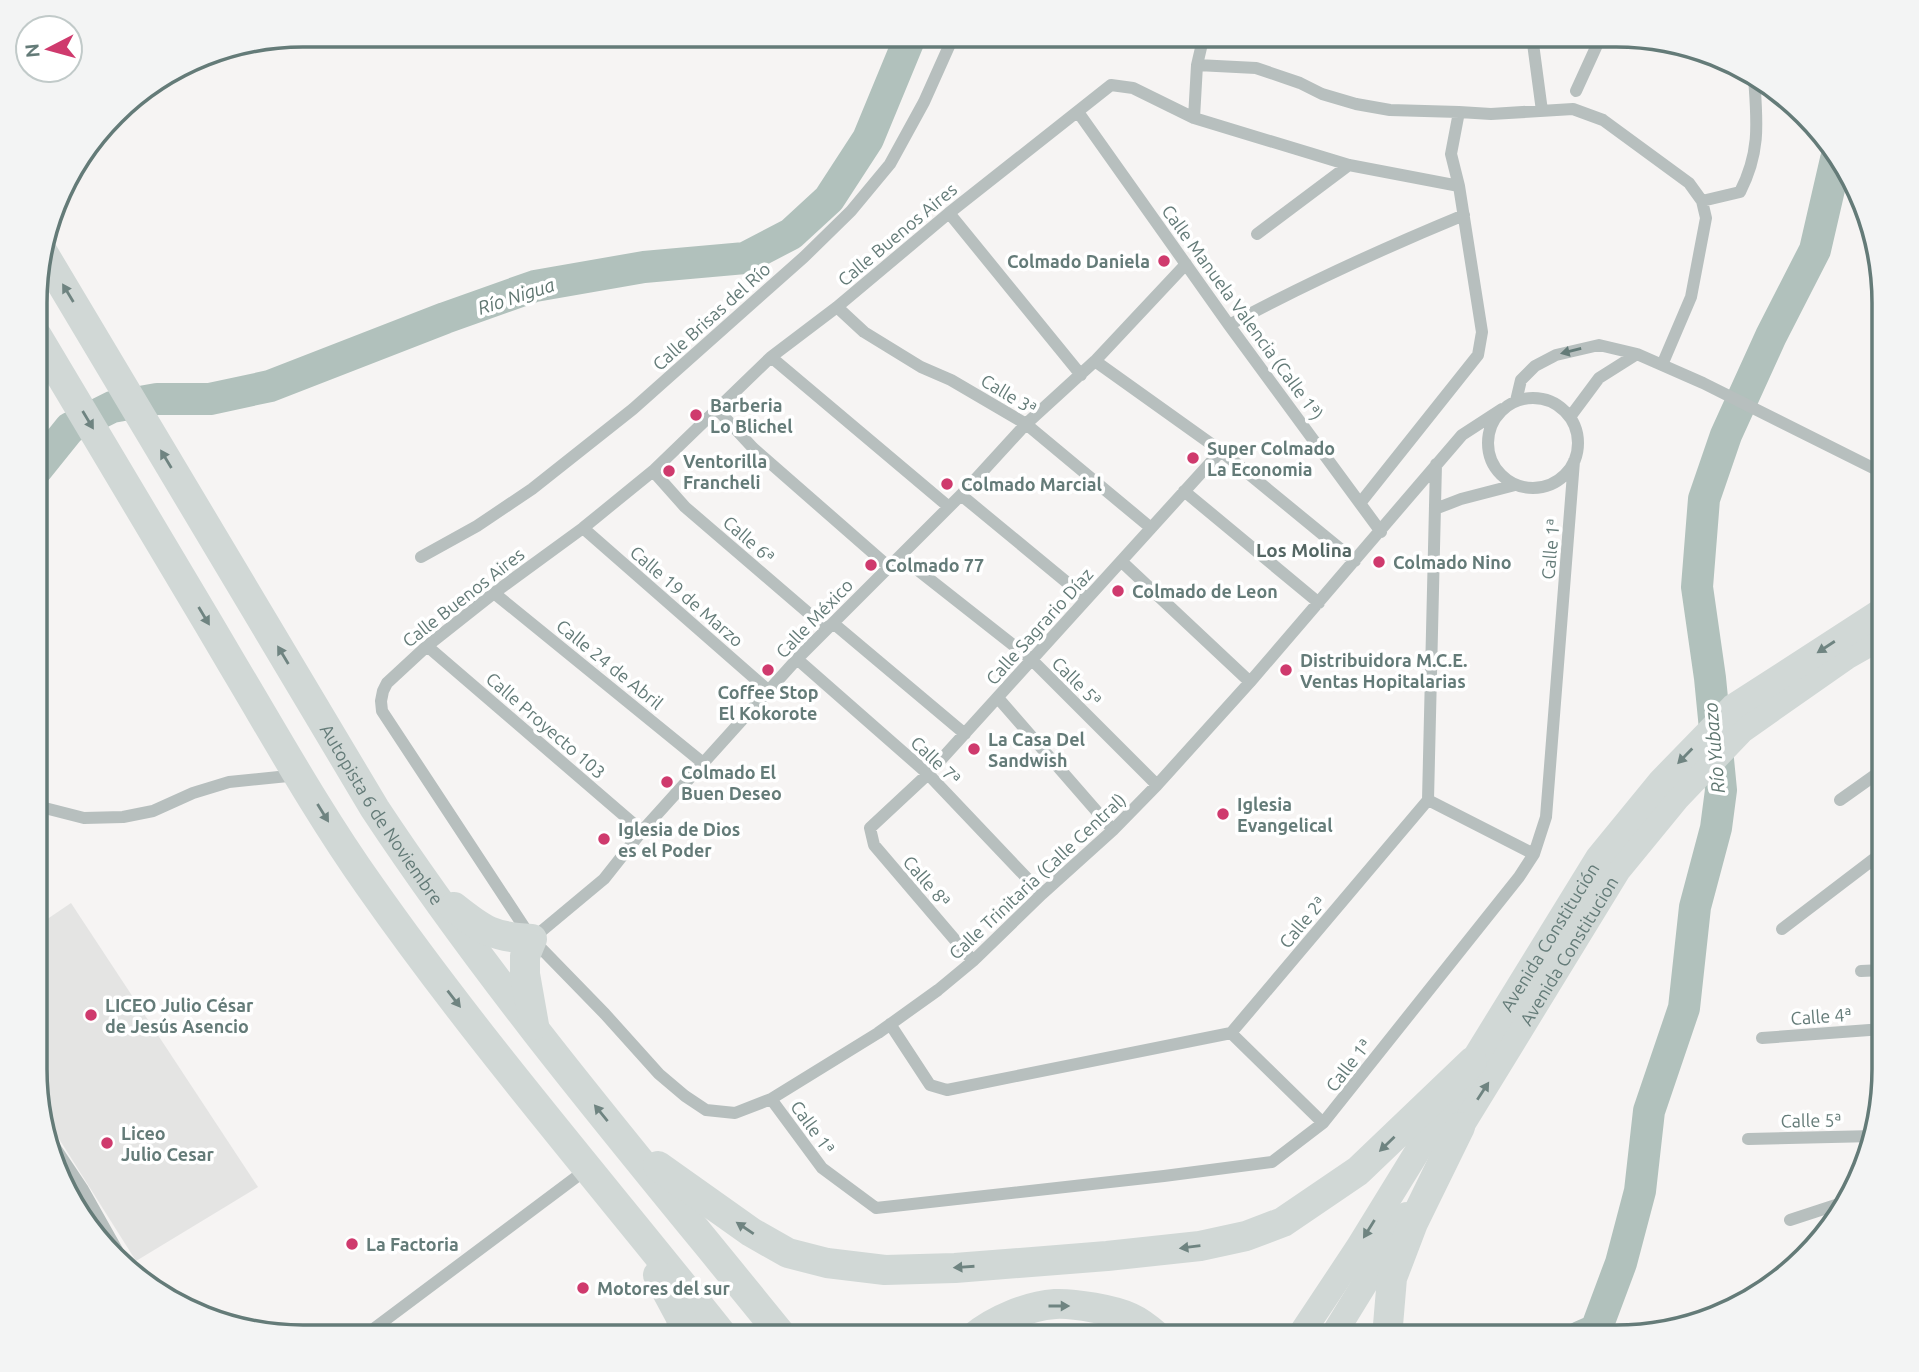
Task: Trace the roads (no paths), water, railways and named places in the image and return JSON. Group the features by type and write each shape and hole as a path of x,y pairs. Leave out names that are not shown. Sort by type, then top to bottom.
{"highway":[{"name":"Autopista 6 de Noviembre","path":"50,264 317,714 424,884 536,1032 773,1325"},
{"path":"47,352 274,734 367,883 421,957 587,1169 630,1218 715,1325"},
{"path":"424,884 492,933 507,938 532,939 525,956 525,974 536,1032"},
{"path":"625,1142 751,1232 788,1253 827,1263 885,1270 955,1268 1107,1256 1199,1246 1246,1236 1283,1222 1358,1171 1472,1062"},
{"path":"1388,1325 1392,1278 1413,1223 1460,1127"},
{"path":"630,1218 683,1325"},
{"path":"991,1325 1016,1312 1055,1304 1106,1310 1132,1318 1142,1325"}],"main road":[{"path":"1738,718 1872,619"},
{"name":"Avenida Constitucion","path":"1339,1325 1460,1127 1608,864 1677,799 1738,718 1872,643"},
{"name":"Avenida Constitución","path":"1307,1325 1358,1248 1472,1062 1608,864"}],"street":[{"name":"Calle Brisas del Río","path":"421,557 477,526 532,489 633,409 804,257 851,211 890,164 924,102 949,47"},
{"path":"1194,118 1196,65 1201,47"},
{"path":"1533,47 1542,111"},
{"path":"1576,91 1596,47"},
{"path":"1196,65 1256,68 1300,83 1322,94 1390,110 1491,114 1573,108 1603,120 1689,183 1702,201 1706,218 1691,297 1662,365"},
{"name":"Calle Buenos Aires","path":"532,939 382,711 383,691 387,682 426,646 583,528 653,471 771,357 837,307 949,213 1111,85 1133,88 1194,118 1349,165 1459,186"},
{"path":"1702,201 1740,192 1750,173 1757,133 1755,88"},
{"name":"Calle Manuela Valencia (Calle 1ª)","path":"1078,112 1229,325 1381,531"},
{"path":"1361,502 1478,355 1482,332 1459,186 1451,155 1459,112"},
{"path":"1257,234 1349,165"},
{"path":"949,213 1082,375"},
{"path":"1229,325 1284,295 1464,215"},
{"name":"Calle México","path":"532,939 604,879 642,831 797,659 961,495 1026,424 1082,375 1186,264"},
{"name":"Calle 3ª","path":"837,307 864,332 921,367 951,380 1026,424 1151,528"},
{"path":"1516,401 1521,380 1535,366 1556,355 1598,345 1637,354 1703,383 1872,467"},
{"path":"1570,417 1599,377 1637,354"},
{"path":"771,357 949,507"},
{"path":"1095,361 1221,451 1354,561"},
{"path":"1536,397 1555,403 1570,417 1576,431 1578,446 1574,461 1564,475 1549,485 1532,488 1515,485 1500,475 1490,459 1488,442 1492,424 1502,409 1516,401 1536,397"},
{"path":"718,409 753,449 889,567"},
{"name":"Calle Trinitaria (Calle Central)","path":"532,939 659,1074 685,1096 706,1110 735,1113 771,1099 890,1024 938,990 973,961 1113,830 1250,682 1462,435 1502,409"},
{"name":"Calle Sagrario Díaz","path":"878,820 928,774 1221,451"},
{"name":"Calle 1ª","path":"771,1099 822,1168 876,1208 1272,1162 1323,1123 1519,877 1534,854 1546,817 1574,461"},
{"path":"1436,464 1428,800 1534,854"},
{"name":"Calle 6ª","path":"653,471 685,507 965,734"},
{"path":"1435,509 1461,499 1515,485"},
{"path":"1184,491 1319,603"},
{"path":"961,495 1087,598"},
{"name":"Calle 19 de Marzo","path":"583,528 769,691"},
{"name":"Calle 5ª","path":"901,556 1032,660 1157,785"},
{"path":"1121,561 1250,682"},
{"name":"Calle 24 de Abril","path":"494,593 704,763"},
{"name":"Calle Proyecto 103","path":"426,646 642,831"},
{"name":"Calle 7ª","path":"797,659 928,774 1042,894"},
{"path":"998,698 1113,830"},
{"path":"47,809 84,818 123,817 153,811 193,793 229,782 300,775"},
{"path":"1840,800 1872,777"},
{"name":"Calle 2ª","path":"1231,1032 1428,800"},
{"name":"Calle 8ª","path":"878,820 870,828 874,845 973,961"},
{"path":"1783,929 1872,861"},
{"path":"1861,971 1872,971"},
{"path":"890,1024 930,1085 947,1090 1231,1032 1323,1123"},
{"name":"Calle 4ª","path":"1762,1038 1872,1030"},
{"name":"Calle 5ª","path":"1748,1139 1863,1136"},
{"path":"66,1164 82,1188 101,1226"},
{"path":"379,1325 587,1169"},
{"path":"78,1191 82,1188"},
{"path":"1790,1220 1832,1206"}],"waterway":[{"name":"Río Nigua","path":"47,457 70,428 112,407 157,399 210,399 270,386 535,286 644,267 745,258 791,234 829,199 868,139 906,47"},
{"name":"Río Yubazo","path":"1598,1325 1621,1263 1640,1191 1649,1111 1684,1008 1695,907 1716,828 1721,790 1710,678 1697,587 1704,499 1726,435 1771,336 1815,250 1834,168"}],"place":[{"name":"Colmado Daniela","path":"1164,261"},
{"name":"Barberia Lo Blichel","path":"696,415"},
{"name":"Super Colmado La Economia","path":"1193,458"},
{"name":"Ventorilla Francheli","path":"669,471"},
{"name":"Colmado Marcial","path":"947,484"},
{"name":"Colmado Nino","path":"1379,562"},
{"name":"Colmado 77","path":"871,565"},
{"name":"Colmado de Leon","path":"1118,591"},
{"name":"Coffee Stop El Kokorote","path":"768,670"},
{"name":"Distribuidora M.C.E. Ventas Hopitalarias","path":"1286,670"},
{"name":"La Casa Del Sandwish","path":"974,749"},
{"name":"Colmado El Buen Deseo","path":"667,782"},
{"name":"Iglesia Evangelical","path":"1223,814"},
{"name":"Iglesia de Dios es el Poder","path":"604,839"},
{"name":"LICEO Julio César de Jesús Asencio","path":"91,1015"},
{"name":"Liceo Julio Cesar","path":"107,1143"},
{"name":"La Factoria","path":"352,1244"},
{"name":"Motores del sur","path":"583,1288"}],"district":[{"name":"Los Molina","path":"1304,550"}]}
